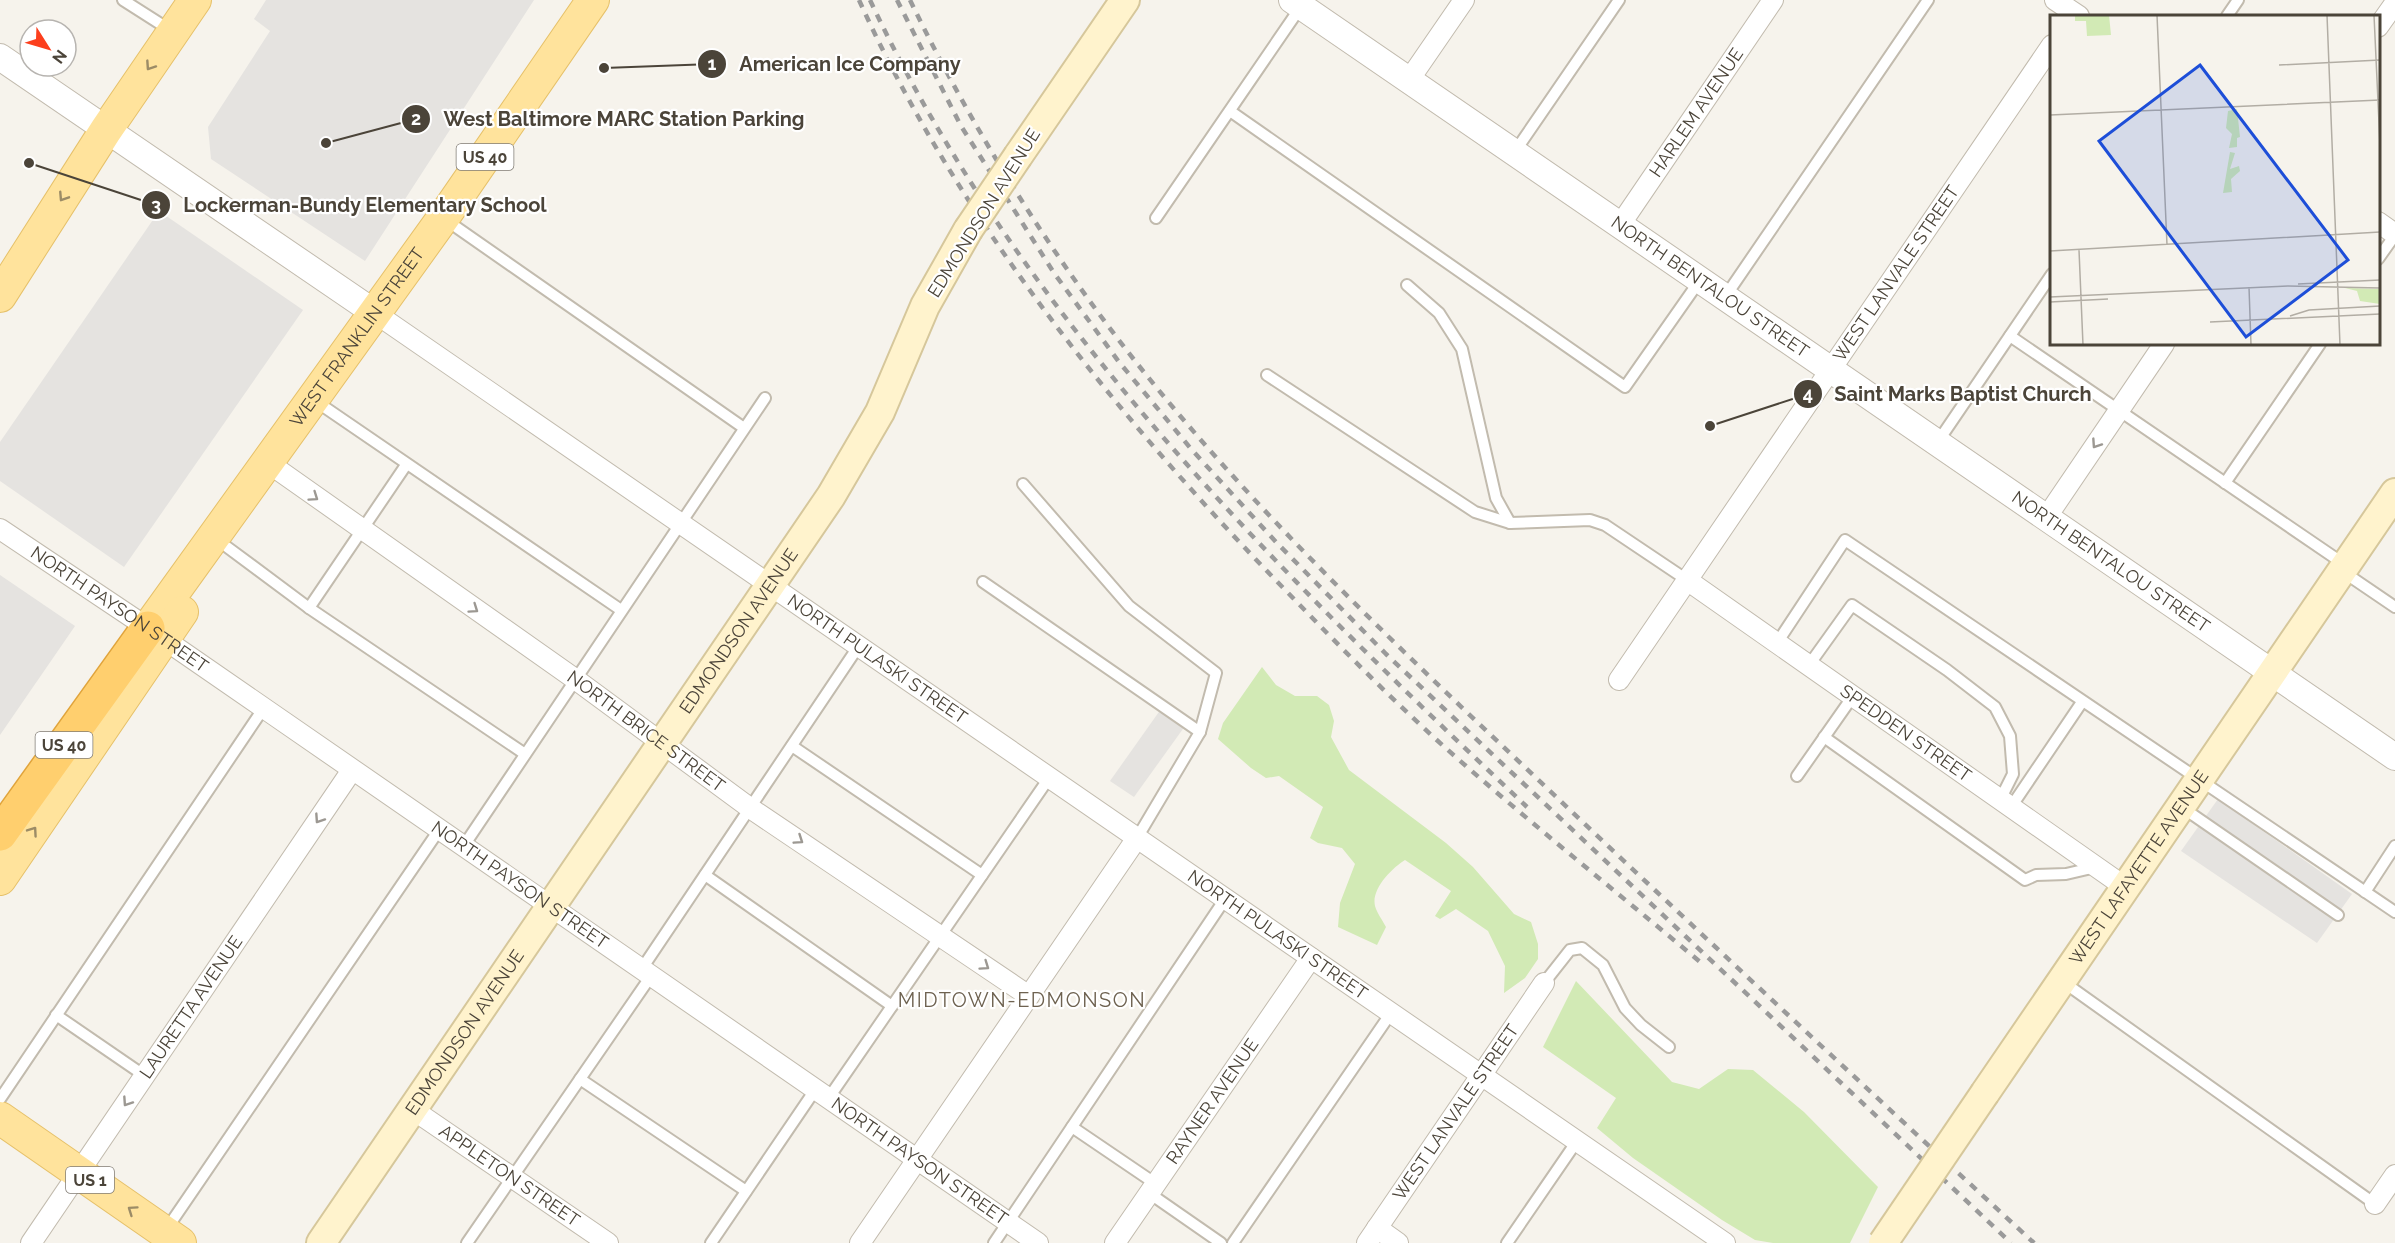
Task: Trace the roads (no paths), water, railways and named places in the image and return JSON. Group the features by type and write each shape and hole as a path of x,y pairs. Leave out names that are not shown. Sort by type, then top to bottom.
{"highway":[{"path":"0,804 114,652 156,633"},
{"name":"US 40","path":"0,834 156,633"}],"main road":[{"path":"0,296 106,130 195,0"},
{"name":"WEST FRANKLIN STREET","path":"0,879 243,496 444,218 593,0"},
{"name":"EDMONDSON AVENUE","path":"321,1243 862,446 894,384 930,296 968,230 1125,0"},
{"name":"WEST LAFAYETTE AVENUE","path":"1882,1243 2395,493"},
{"name":"WEST FRANKLIN STREET","path":"156,633 227,547 243,496"},
{"name":"US 1","path":"0,1118 79,1173 167,1239"}],"street":[{"path":"1409,80 1464,0"},
{"name":"HARLEM AVENUE","path":"1620,225 1773,0"},
{"path":"2055,0 2076,11"},
{"name":"NORTH BENTALOU STREET","path":"1299,2 1514,153 2395,757"},
{"path":"2380,26 2395,3"},
{"name":"WEST LANVALE STREET","path":"1619,680 2050,48"},
{"name":"NORTH PULASKI STREET","path":"0,57 1725,1243"},
{"path":"2380,223 2395,234"},
{"path":"2046,518 2163,345"},
{"name":"NORTH BRICE STREET","path":"267,462 575,679 750,808 1029,996"},
{"name":"NORTH PAYSON STREET","path":"0,529 156,633 1038,1243"},
{"name":"SPEDDEN STREET","path":"1687,580 2126,887"},
{"name":"LAURETTA AVENUE","path":"31,1243 352,770"},
{"path":"860,1243 1137,838"},
{"name":"RAYNER AVENUE","path":"1115,1243 1311,958"},
{"name":"WEST LANVALE STREET","path":"1372,1236 1544,983"},
{"name":"APPLETON STREET","path":"412,1109 608,1243"},
{"path":"2375,1204 2395,1175"},
{"path":"1372,1236 1398,1243"}],"lane":[{"path":"123,0 173,32"},
{"path":"1514,153 1619,0"},
{"path":"1725,297 1928,0"},
{"path":"2228,15 2238,0"},
{"path":"1156,218 1230,111 1299,2"},
{"path":"1230,111 1626,387 1700,280"},
{"path":"444,218 744,428"},
{"path":"2380,257 2395,234"},
{"path":"1937,443 2050,277"},
{"path":"1407,285 1439,313 1462,349 1496,498 1509,523"},
{"path":"2010,336 2225,483 2395,607"},
{"path":"2225,483 2319,345"},
{"path":"1267,375 1475,512 1509,523 1590,520 1605,525 1687,580"},
{"path":"463,847 765,398"},
{"path":"314,399 406,465 621,610"},
{"path":"309,608 406,465"},
{"path":"1023,484 1129,606 1216,673 1200,732 1137,838"},
{"path":"1777,643 1845,540 2198,781 2395,912"},
{"path":"227,547 309,608 525,754"},
{"path":"983,582 1200,732"},
{"path":"1809,665 1851,605 1947,670 1995,707 2010,736 2013,774 2006,803"},
{"path":"467,1243 580,1079 705,875 858,647"},
{"path":"1797,776 1853,696"},
{"path":"2006,803 2082,702"},
{"path":"0,1099 263,709"},
{"path":"1824,737 2025,880 2036,875 2066,874 2097,867"},
{"path":"792,746 982,875"},
{"path":"711,1243 746,1191 892,1006 1049,778"},
{"path":"2181,807 2338,915"},
{"path":"167,1239 439,830"},
{"path":"2365,892 2395,846"},
{"path":"705,875 892,1006"},
{"path":"994,1243 1226,899"},
{"path":"1544,983 1570,950 1582,948 1603,965 1625,1008 1641,1025 1669,1047"},
{"path":"2062,981 2375,1204"},
{"path":"1233,1243 1391,1012"},
{"path":"56,1015 145,1076"},
{"path":"580,1079 746,1191"},
{"path":"1072,1127 1221,1243"},
{"path":"1507,1243 1577,1141"}],"railway":[{"path":"859,0 900,83 946,164 996,242 1107,391 1167,462 1293,598 1421,726 1525,817 1705,966"},
{"path":"870,0 931,116 1000,227 1077,332 1160,434 1248,531 1339,625 1527,807"},
{"path":"897,0 961,126 1054,273 1119,362 1192,450 1276,542 1386,654 2011,1243"},
{"path":"910,0 983,137 1067,269 1128,352 1230,473 1340,589 1454,700 2034,1243"}],"place":[{"name":"American Ice Company","path":"604,68"},
{"name":"West Baltimore MARC Station Parking","path":"326,143"},
{"name":"Lockerman-Bundy Elementary School","path":"29,163"},
{"name":"Saint Marks Baptist Church","path":"1710,426"}],"district":[{"name":"MIDTOWN-EDMONSON","path":"1022,1000"}]}
